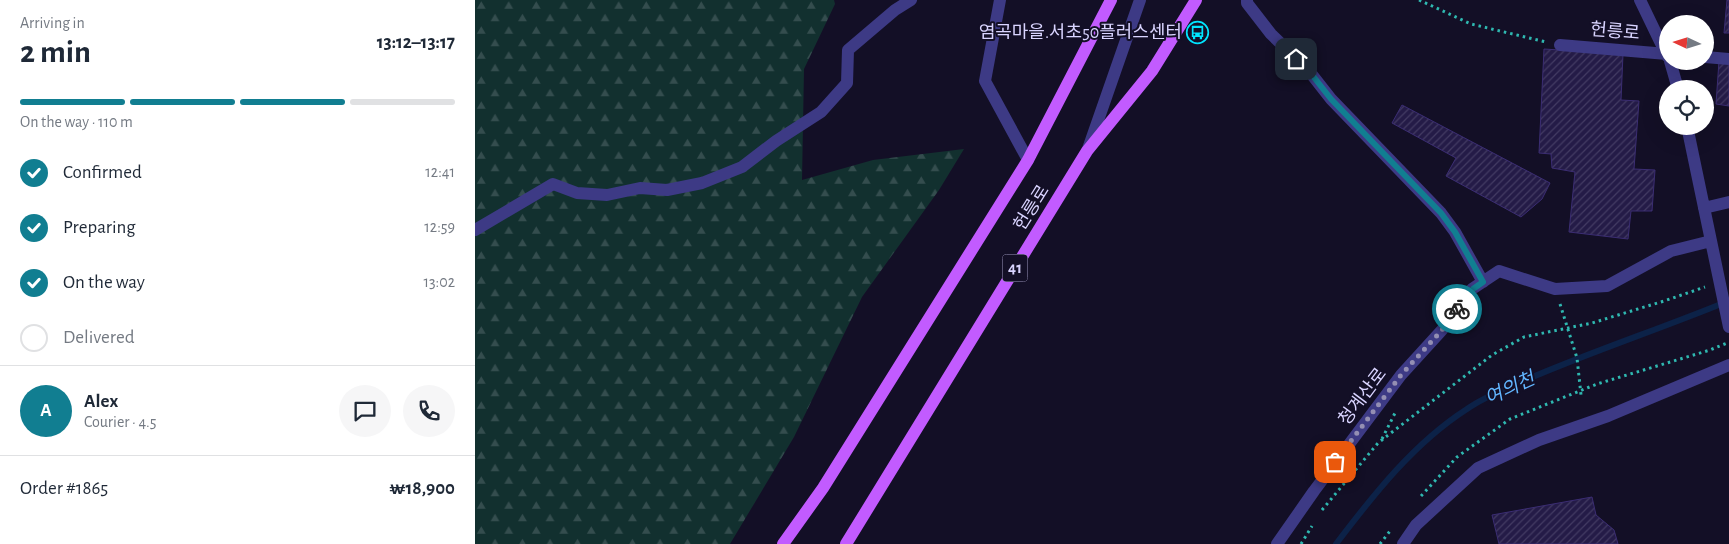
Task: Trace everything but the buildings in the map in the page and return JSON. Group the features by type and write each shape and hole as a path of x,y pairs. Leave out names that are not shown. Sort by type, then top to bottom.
{"main road":[{"name":"헌릉로","path":"783,544 823,488 1028,160 1111,0"},
{"name":"헌릉로","path":"846,544 1087,151 1153,71 1196,0"}],"street":[{"path":"475,230 553,184 577,193 607,195 640,188 667,190 702,183 741,167 821,112 847,83 847,50 895,10 911,0"},
{"path":"1000,0 985,81 1028,160"},
{"path":"1087,151 1140,0"},
{"path":"1247,0 1247,3 1271,34 1309,71 1331,99 1441,213 1455,232 1483,282"},
{"path":"1640,0 1659,39"},
{"name":"헌릉로","path":"1560,45 1659,54"},
{"path":"1714,58 1729,59"},
{"path":"1689,135 1729,327"},
{"path":"1704,208 1729,202"},
{"name":"청계산로","path":"1277,544 1314,491 1401,375 1442,330 1473,289 1483,282 1499,271 1555,289 1607,286 1671,251 1711,241"},
{"path":"1403,544 1416,525 1478,468 1539,440 1607,416 1729,365"}],"path":[{"path":"1419,0 1471,24 1560,45"},
{"path":"1322,511 1378,443 1492,355 1524,337 1592,323 1710,285"},
{"path":"1555,289 1577,358 1581,392"},
{"path":"1457,457 1510,419 1597,384 1710,350 1729,342"},
{"path":"1301,544 1315,519"}],"green space":[{"path":"475,0 834,0 835,4 804,69 802,180 873,160 964,149 939,190 862,297 794,437 730,544 475,544"}],"waterway":[{"name":"여의천","path":"1336,544 1380,488 1412,453 1474,404 1497,392 1552,369 1726,302"}],"way so far":[{"path":"1335,462 1401,375 1442,330 1457,309"}],"place":[{"name":"염곡마을.서초50플러스센터","path":"1198,33"}],"route":[{"path":"1296,59 1309,71 1331,99 1441,213 1455,232 1483,282 1473,289 1457,309"}]}
